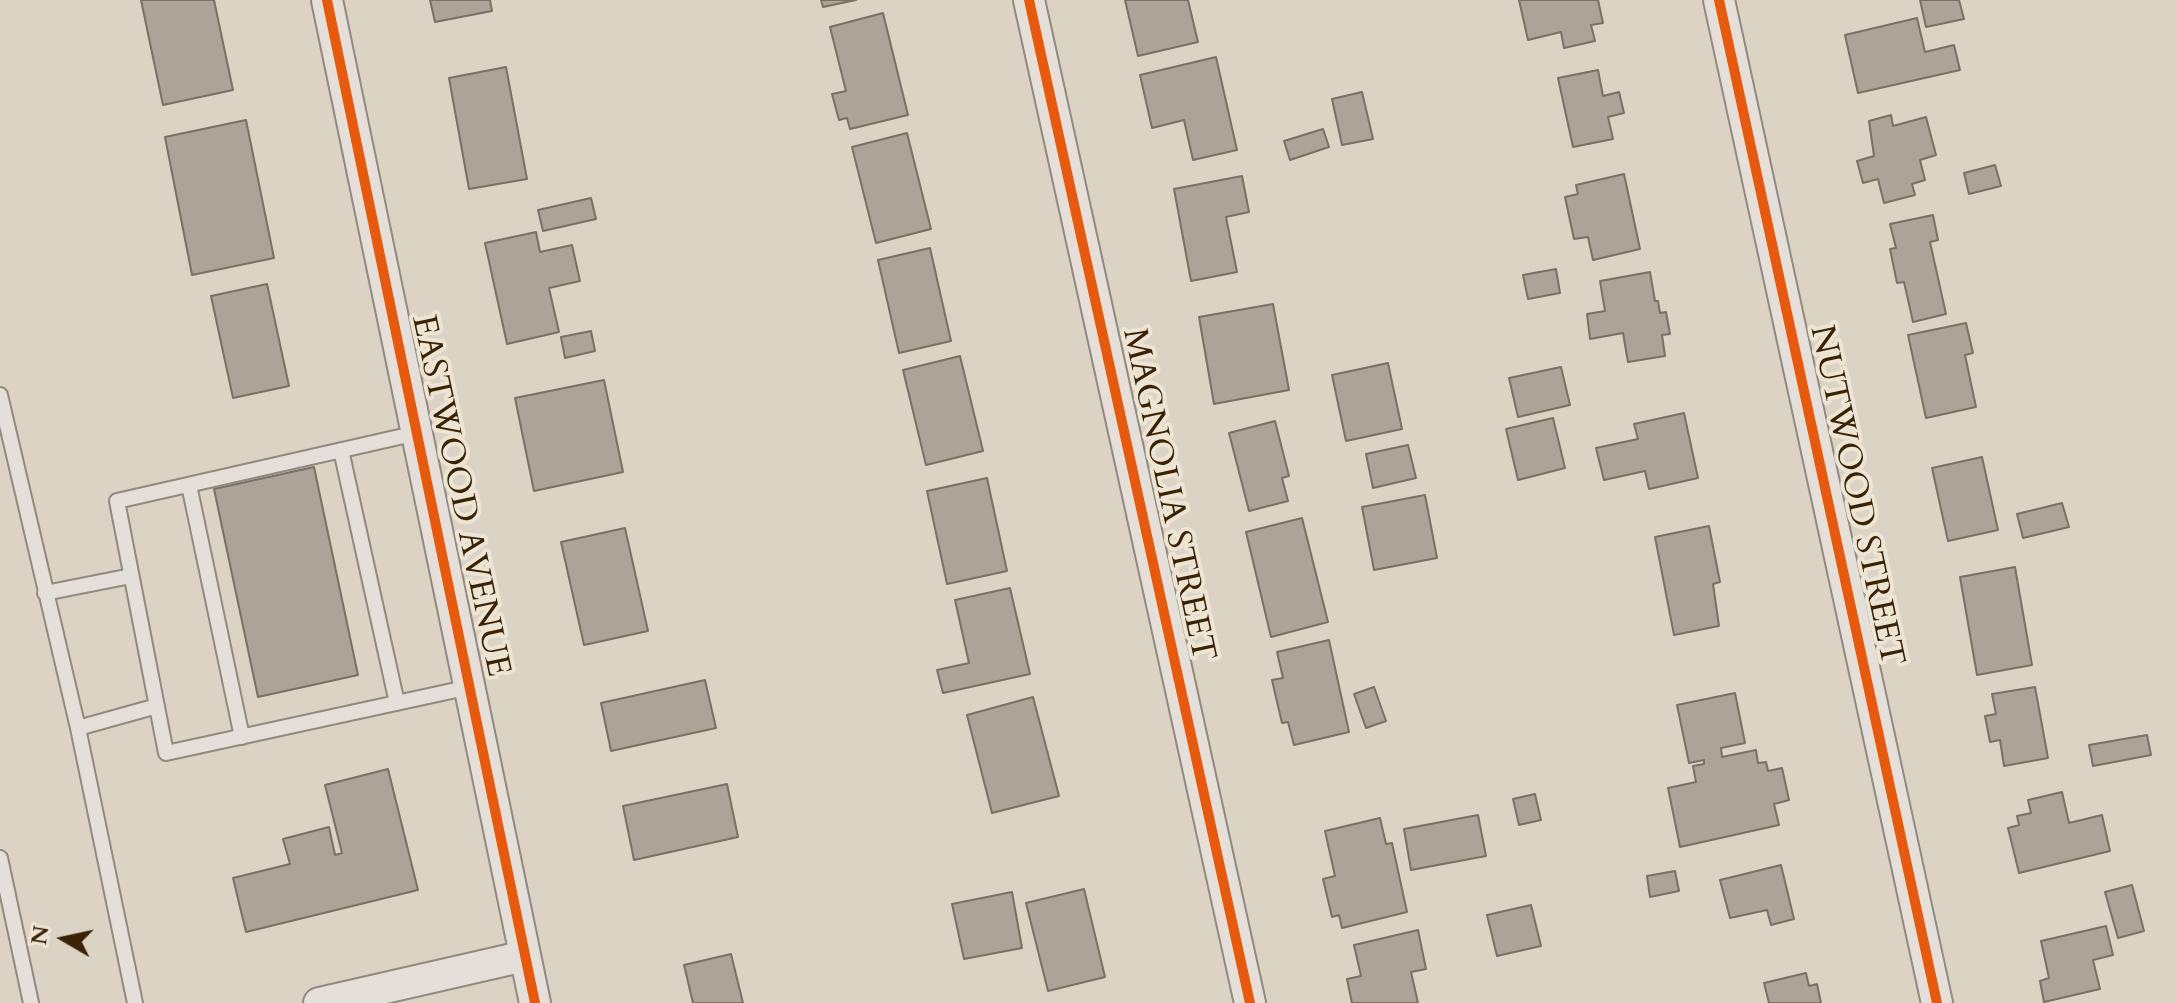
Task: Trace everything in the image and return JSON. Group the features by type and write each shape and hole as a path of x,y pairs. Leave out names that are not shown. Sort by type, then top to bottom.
{"street":[{"name":"EASTWOOD AVENUE","path":"327,0 535,1003"},
{"name":"MAGNOLIA STREET","path":"1029,0 1250,1003"},
{"name":"NUTWOOD STREET","path":"1719,0 1937,1003"},
{"path":"319,1003 525,956"}],"lane":[{"path":"0,395 78,728 135,1003"},
{"path":"417,433 117,501 166,753 470,687"},
{"path":"341,450 397,703"},
{"path":"189,485 242,737"},
{"path":"45,593 131,576"},
{"path":"78,728 157,706"},
{"path":"0,858 31,1003"}],"building":[{"path":"141,0 214,0 233,90 163,105"},
{"path":"430,0 490,0 492,11 435,22"},
{"path":"821,0 856,0 823,7"},
{"path":"1125,0 1188,0 1198,42 1138,56"},
{"path":"1519,0 1598,0 1603,23 1591,25 1595,41 1564,48 1561,32 1528,40"},
{"path":"1920,0 1959,0 1964,19 1926,27"},
{"path":"883,13 908,115 850,129 847,118 839,120 832,94 846,91 830,27"},
{"path":"1917,18 1925,52 1954,45 1960,70 1858,93 1845,35"},
{"path":"1216,57 1237,150 1193,160 1184,120 1152,128 1140,75"},
{"path":"506,67 527,179 469,189 449,78"},
{"path":"1598,70 1603,96 1619,92 1624,113 1608,117 1613,139 1573,147 1558,78"},
{"path":"1362,92 1373,139 1342,145 1332,99"},
{"path":"1891,115 1893,126 1926,117 1936,155 1920,160 1925,180 1912,184 1915,195 1884,203 1878,179 1863,183 1857,161 1874,156 1869,121"},
{"path":"246,120 274,258 192,275 165,137"},
{"path":"1323,129 1329,147 1290,160 1284,141"},
{"path":"907,133 931,229 876,243 852,147"},
{"path":"1995,165 2001,186 1969,194 1964,173"},
{"path":"1624,174 1640,249 1593,260 1588,237 1574,239 1565,197 1578,194 1576,185"},
{"path":"1242,176 1249,212 1226,217 1237,272 1191,281 1174,189"},
{"path":"591,198 596,219 543,231 538,210"},
{"path":"1933,215 1938,240 1930,242 1946,314 1913,322 1904,282 1897,283 1890,249 1896,248 1890,224"},
{"path":"536,232 540,252 572,245 580,281 549,288 559,332 507,344 485,243"},
{"path":"930,248 951,341 899,353 878,260"},
{"path":"1556,269 1560,293 1528,299 1523,275"},
{"path":"1650,272 1655,301 1658,301 1660,313 1666,312 1670,334 1662,335 1665,356 1628,362 1623,333 1590,339 1587,314 1605,311 1600,281"},
{"path":"267,284 289,386 233,398 211,296"},
{"path":"1273,304 1289,390 1214,404 1199,317"},
{"path":"1966,323 1973,353 1965,355 1976,407 1926,418 1908,335"},
{"path":"591,331 595,351 565,358 561,337"},
{"path":"960,356 983,451 926,465 903,370"},
{"path":"1388,363 1402,429 1346,441 1332,375"},
{"path":"1561,367 1570,405 1518,417 1509,378"},
{"path":"604,380 623,472 534,491 515,398"},
{"path":"1684,413 1698,478 1649,489 1645,471 1604,480 1596,448 1638,439 1634,424"},
{"path":"1553,418 1565,468 1518,480 1506,429"},
{"path":"1275,421 1289,476 1282,478 1288,501 1249,511 1229,433"},
{"path":"1408,445 1416,478 1373,488 1366,454"},
{"path":"1982,457 1998,530 1948,541 1932,468"},
{"path":"314,467 358,675 258,697 214,489"},
{"path":"987,478 1007,571 947,584 927,491"},
{"path":"1425,495 1437,558 1374,570 1362,507"},
{"path":"2062,503 2069,527 2023,538 2017,514"},
{"path":"1302,518 1328,622 1271,637 1246,532"},
{"path":"1709,526 1720,582 1713,584 1719,626 1674,635 1655,537"},
{"path":"625,528 648,631 584,645 561,542"},
{"path":"2015,567 2032,665 1977,675 1960,577"},
{"path":"1010,588 1030,674 943,693 937,670 969,663 955,600"},
{"path":"1329,640 1349,732 1294,745 1288,722 1282,723 1272,680 1283,678 1277,652"},
{"path":"705,680 716,728 611,751 601,703"},
{"path":"1374,687 1386,721 1366,728 1354,694"},
{"path":"2035,687 2048,758 2004,766 2000,740 1990,742 1985,716 1996,714 1992,694"},
{"path":"1735,693 1745,743 1721,748 1722,757 1756,750 1758,763 1766,762 1768,771 1782,768 1789,800 1774,804 1779,825 1680,847 1668,788 1696,782 1693,766 1704,764 1704,760 1689,763 1677,705"},
{"path":"1033,697 1059,796 992,813 967,715"},
{"path":"2147,735 2151,755 2093,766 2089,745"},
{"path":"388,769 418,890 246,932 233,878 290,864 283,839 329,827 335,855 342,853 325,785"},
{"path":"727,784 738,837 634,860 623,806"},
{"path":"2062,792 2069,823 2102,815 2110,851 2019,873 2008,828 2019,825 2017,816 2031,813 2028,800"},
{"path":"1535,794 1541,820 1519,825 1513,799"},
{"path":"1478,815 1486,856 1411,870 1404,829"},
{"path":"1380,818 1386,844 1392,843 1407,912 1342,928 1339,915 1332,917 1323,879 1335,876 1325,831"},
{"path":"1781,865 1794,919 1771,925 1767,910 1730,918 1720,880"},
{"path":"1675,871 1679,891 1650,897 1647,876"},
{"path":"2132,885 2144,931 2118,938 2105,892"},
{"path":"1084,889 1105,977 1048,991 1026,903"},
{"path":"1012,892 1022,948 964,959 952,904"},
{"path":"1531,905 1541,946 1497,956 1487,915"},
{"path":"2106,926 2113,955 2093,960 2100,989 2044,1002 2040,981 2049,978 2041,941"},
{"path":"1418,930 1426,969 1411,972 1418,1003 1352,1003 1347,979 1361,976 1354,945"},
{"path":"731,954 743,1003 693,1003 684,965"},
{"path":"1806,973 1809,986 1817,984 1821,1003 1769,1003 1764,983"}],"cycle path":[{"path":"327,0 535,1003"},
{"path":"1029,0 1250,1003"},
{"path":"1719,0 1937,1003"}]}
